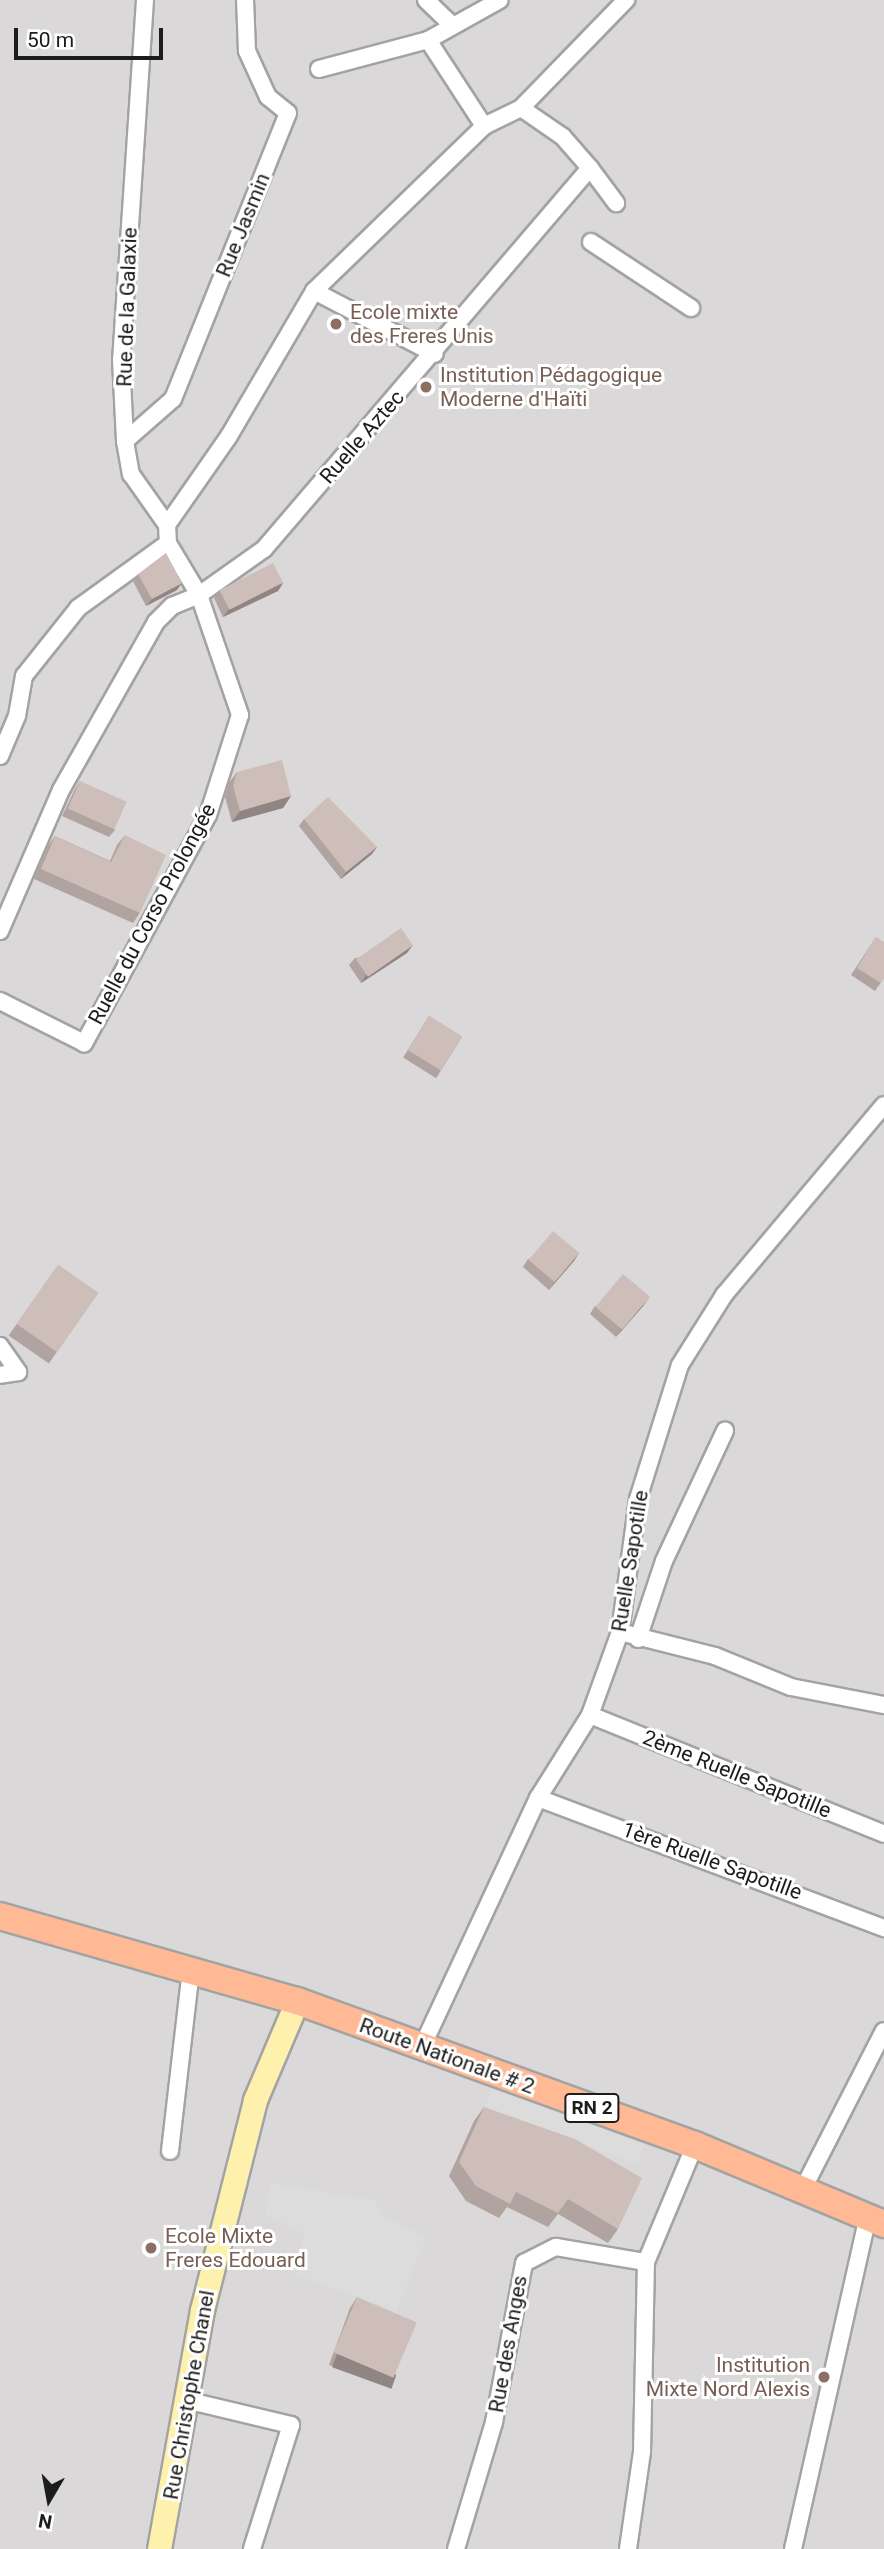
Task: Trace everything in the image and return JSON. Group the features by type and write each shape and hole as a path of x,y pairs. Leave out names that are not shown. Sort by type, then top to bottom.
{"main road":[{"name":"Route Nationale # 2","path":"0,1916 297,2001 421,2049 695,2145 804,2187 876,2221"}],"street":[{"name":"Rue de la Galaxie","path":"145,0 121,359 125,441 131,474 167,525"},
{"name":"Rue Jasmin","path":"125,441 173,399 288,113 268,97 247,51 245,0"},
{"path":"426,0 452,25"},
{"path":"319,69 428,40 500,0"},
{"path":"0,931 61,790 149,634 172,606 199,595 168,543 167,525 229,436 314,292 484,125 521,108 626,0"},
{"path":"428,40 484,125"},
{"path":"521,108 563,137 616,203"},
{"name":"Ruelle Aztec","path":"199,595 264,550 435,354 590,168"},
{"path":"591,242 691,308"},
{"path":"314,292 435,354"},
{"path":"0,755 18,716 24,676 78,608 168,543"},
{"name":"Ruelle du Corso Prolongée","path":"0,1001 84,1043 208,815 240,715 199,595"},
{"name":"Ruelle Sapotille","path":"421,2049 538,1798 590,1715 620,1632 638,1499 680,1365 724,1295 884,1105"},
{"path":"0,1346 18,1372 0,1375"},
{"path":"638,1639 664,1561 725,1431"},
{"path":"620,1632 638,1639 715,1656 791,1687 884,1705"},
{"name":"2ème Ruelle Sapotille","path":"590,1715 884,1834"},
{"name":"1ère Ruelle Sapotille","path":"538,1798 884,1928"},
{"path":"170,2151 191,1970"},
{"name":"Rue Christophe Chanel","path":"159,2549 190,2401 202,2311 254,2100 297,2001"},
{"path":"804,2187 884,2031"},
{"path":"628,2549 642,2452 646,2262 695,2145"},
{"path":"793,2549 876,2221"},
{"name":"Rue des Anges","path":"456,2549 494,2422 524,2263 556,2247 646,2262"},
{"path":"190,2401 291,2425 252,2549"}],"shaded area":[{"path":"0,0 884,0 884,2549 0,2549"},
{"path":"492,2089 648,2136 637,2165 485,2108"},
{"path":"270,2183 374,2200 385,2216 426,2238 396,2311 293,2274 304,2234 266,2215"}],"building":[{"path":"166,553 182,583 152,599 138,574"},
{"path":"273,563 283,583 230,610 220,590"},
{"path":"282,760 291,796 240,811 233,786 237,772"},
{"path":"80,781 127,802 114,829 68,808"},
{"path":"328,797 377,847 346,872 304,819"},
{"path":"125,835 166,855 140,913 41,869 55,836 111,862"},
{"path":"401,928 413,945 368,977 356,960"},
{"path":"876,937 884,942 884,978 881,983 857,968"},
{"path":"429,1016 462,1037 441,1071 408,1050"},
{"path":"553,1231 579,1253 555,1282 529,1260"},
{"path":"58,1265 98,1293 57,1352 17,1324"},
{"path":"623,1274 650,1296 622,1329 595,1307"},
{"path":"484,2107 575,2139 642,2178 618,2229 568,2199 558,2213 516,2192 510,2204 476,2186 459,2162"},
{"path":"357,2297 417,2322 393,2378 334,2352"}],"place":[{"name":"Ecole mixte des Freres Unis","path":"336,324"},
{"name":"Institution Pédagogique Moderne d'Haïti","path":"426,387"},
{"name":"Ecole Mixte Freres Edouard","path":"151,2248"},
{"name":"Institution Mixte Nord Alexis","path":"824,2377"}]}
